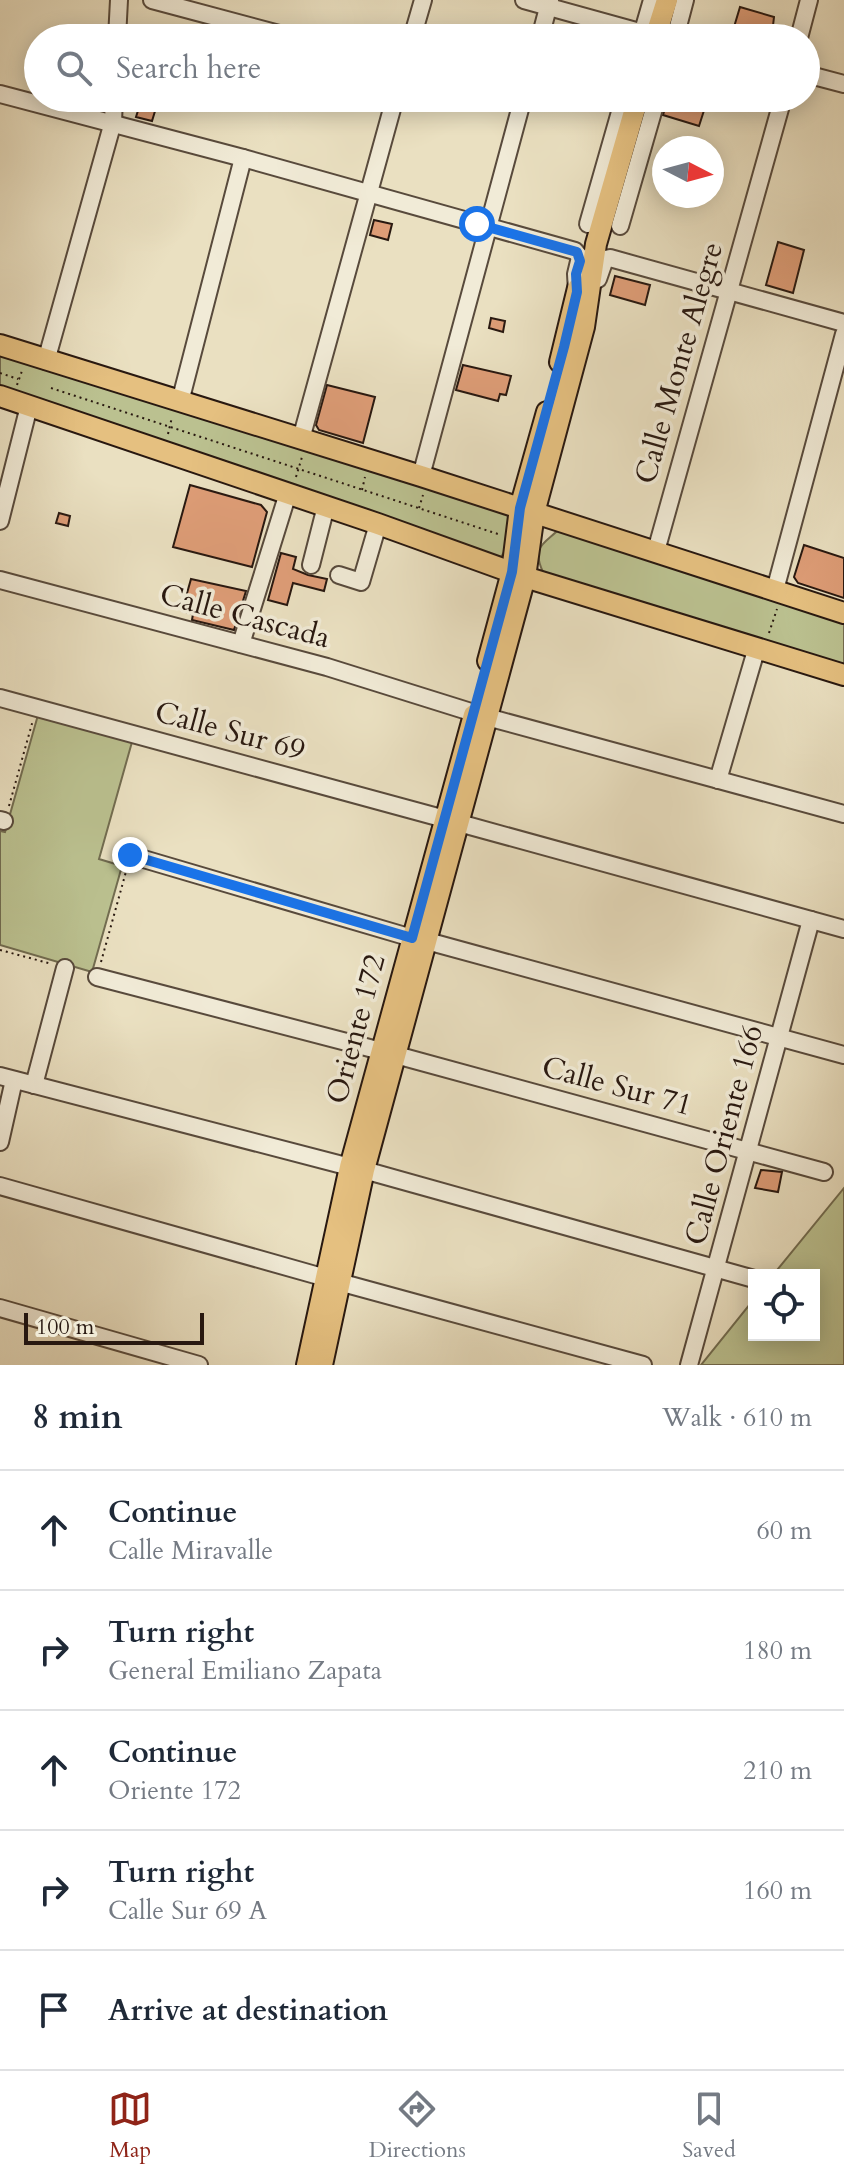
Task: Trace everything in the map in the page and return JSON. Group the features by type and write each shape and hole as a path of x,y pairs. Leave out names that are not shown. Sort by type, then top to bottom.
{"main road":[{"path":"653,24 667,0"},
{"path":"527,510 588,249 612,189 634,112"},
{"path":"527,510 584,327 588,249"},
{"path":"0,345 46,365 304,439 844,613"},
{"path":"15,398 519,575 844,675"},
{"name":"Oriente 172","path":"307,1365 332,1280 388,1053 519,575 527,510"},
{"name":"Oriente 172","path":"322,1365 332,1280"}],"street":[{"path":"118,24 119,0"},
{"path":"152,0 242,24"},
{"path":"416,24 423,0"},
{"path":"524,0 549,4 610,24"},
{"path":"648,24 652,0"},
{"path":"679,24 685,0"},
{"path":"803,24 809,0"},
{"path":"544,24 549,4"},
{"path":"820,78 844,84"},
{"path":"0,94 24,100"},
{"path":"73,112 488,227 588,249"},
{"path":"46,365 113,112"},
{"path":"304,439 391,112"},
{"path":"421,476 519,112"},
{"path":"588,224 620,112"},
{"path":"620,226 653,112"},
{"name":"Calle Monte Alegre","path":"656,551 779,112"},
{"path":"178,401 243,158"},
{"path":"584,327 603,263 608,258 844,323"},
{"path":"778,591 844,334"},
{"path":"0,521 15,398"},
{"path":"241,644 289,493"},
{"path":"311,565 326,506"},
{"path":"339,575 361,582 378,524"},
{"name":"Calle Cascada","path":"0,580 327,667 480,715 844,814"},
{"path":"718,780 761,648"},
{"name":"Calle Sur 69","path":"0,698 844,929"},
{"path":"130,855 419,940 844,1055"},
{"name":"Calle Oriente 166","path":"689,1365 811,920"},
{"path":"34,1085 65,968"},
{"name":"Calle Sur 71","path":"97,977 824,1172"},
{"path":"0,1142 7,1078 357,1169 748,1278"},
{"path":"0,1186 643,1365"},
{"path":"0,1308 199,1365"}],"path":[{"path":"15,398 23,367 46,365 51,388 507,537"},
{"path":"0,373 19,379"},
{"path":"164,451 178,401"},
{"path":"289,493 299,470 304,439"},
{"path":"761,648 778,591"},
{"path":"2,821 37,708"},
{"path":"97,977 130,855"},
{"path":"0,950 65,968"}],"green space":[{"path":"0,350 512,513 506,549 501,557 492,558 0,392"},
{"path":"561,527 844,617 844,668 543,572 539,550"},
{"path":"38,715 132,742 99,859 122,866 92,972 0,945 0,831 5,832"},
{"path":"844,1188 844,1365 701,1365 748,1306 748,1341 820,1341 820,1269 778,1269"}],"building":[{"path":"740,7 774,17 773,24 735,24"},
{"path":"138,112 155,112 152,121 136,117"},
{"path":"664,112 704,112 699,126 663,115"},
{"path":"374,220 392,224 388,240 370,235"},
{"path":"778,242 804,250 793,293 766,285"},
{"path":"615,276 650,285 645,305 610,295"},
{"path":"491,318 505,321 503,332 489,328"},
{"path":"463,365 511,376 506,395 500,394 498,401 456,390"},
{"path":"327,385 375,397 363,443 319,430 316,425"},
{"path":"190,485 261,505 267,512 252,567 173,547"},
{"path":"59,513 70,516 68,526 56,523"},
{"path":"804,545 844,558 844,598 798,583 794,577"},
{"path":"281,553 296,557 293,569 327,579 324,591 293,583 287,605 268,600"},
{"path":"191,579 246,591 234,630 192,620 193,614 182,611"},
{"path":"761,1170 782,1172 778,1192 755,1188"}],"route":[{"path":"130,855 412,938 512,572 520,508 564,347 577,292 576,274 580,261 577,252 477,224"}]}
